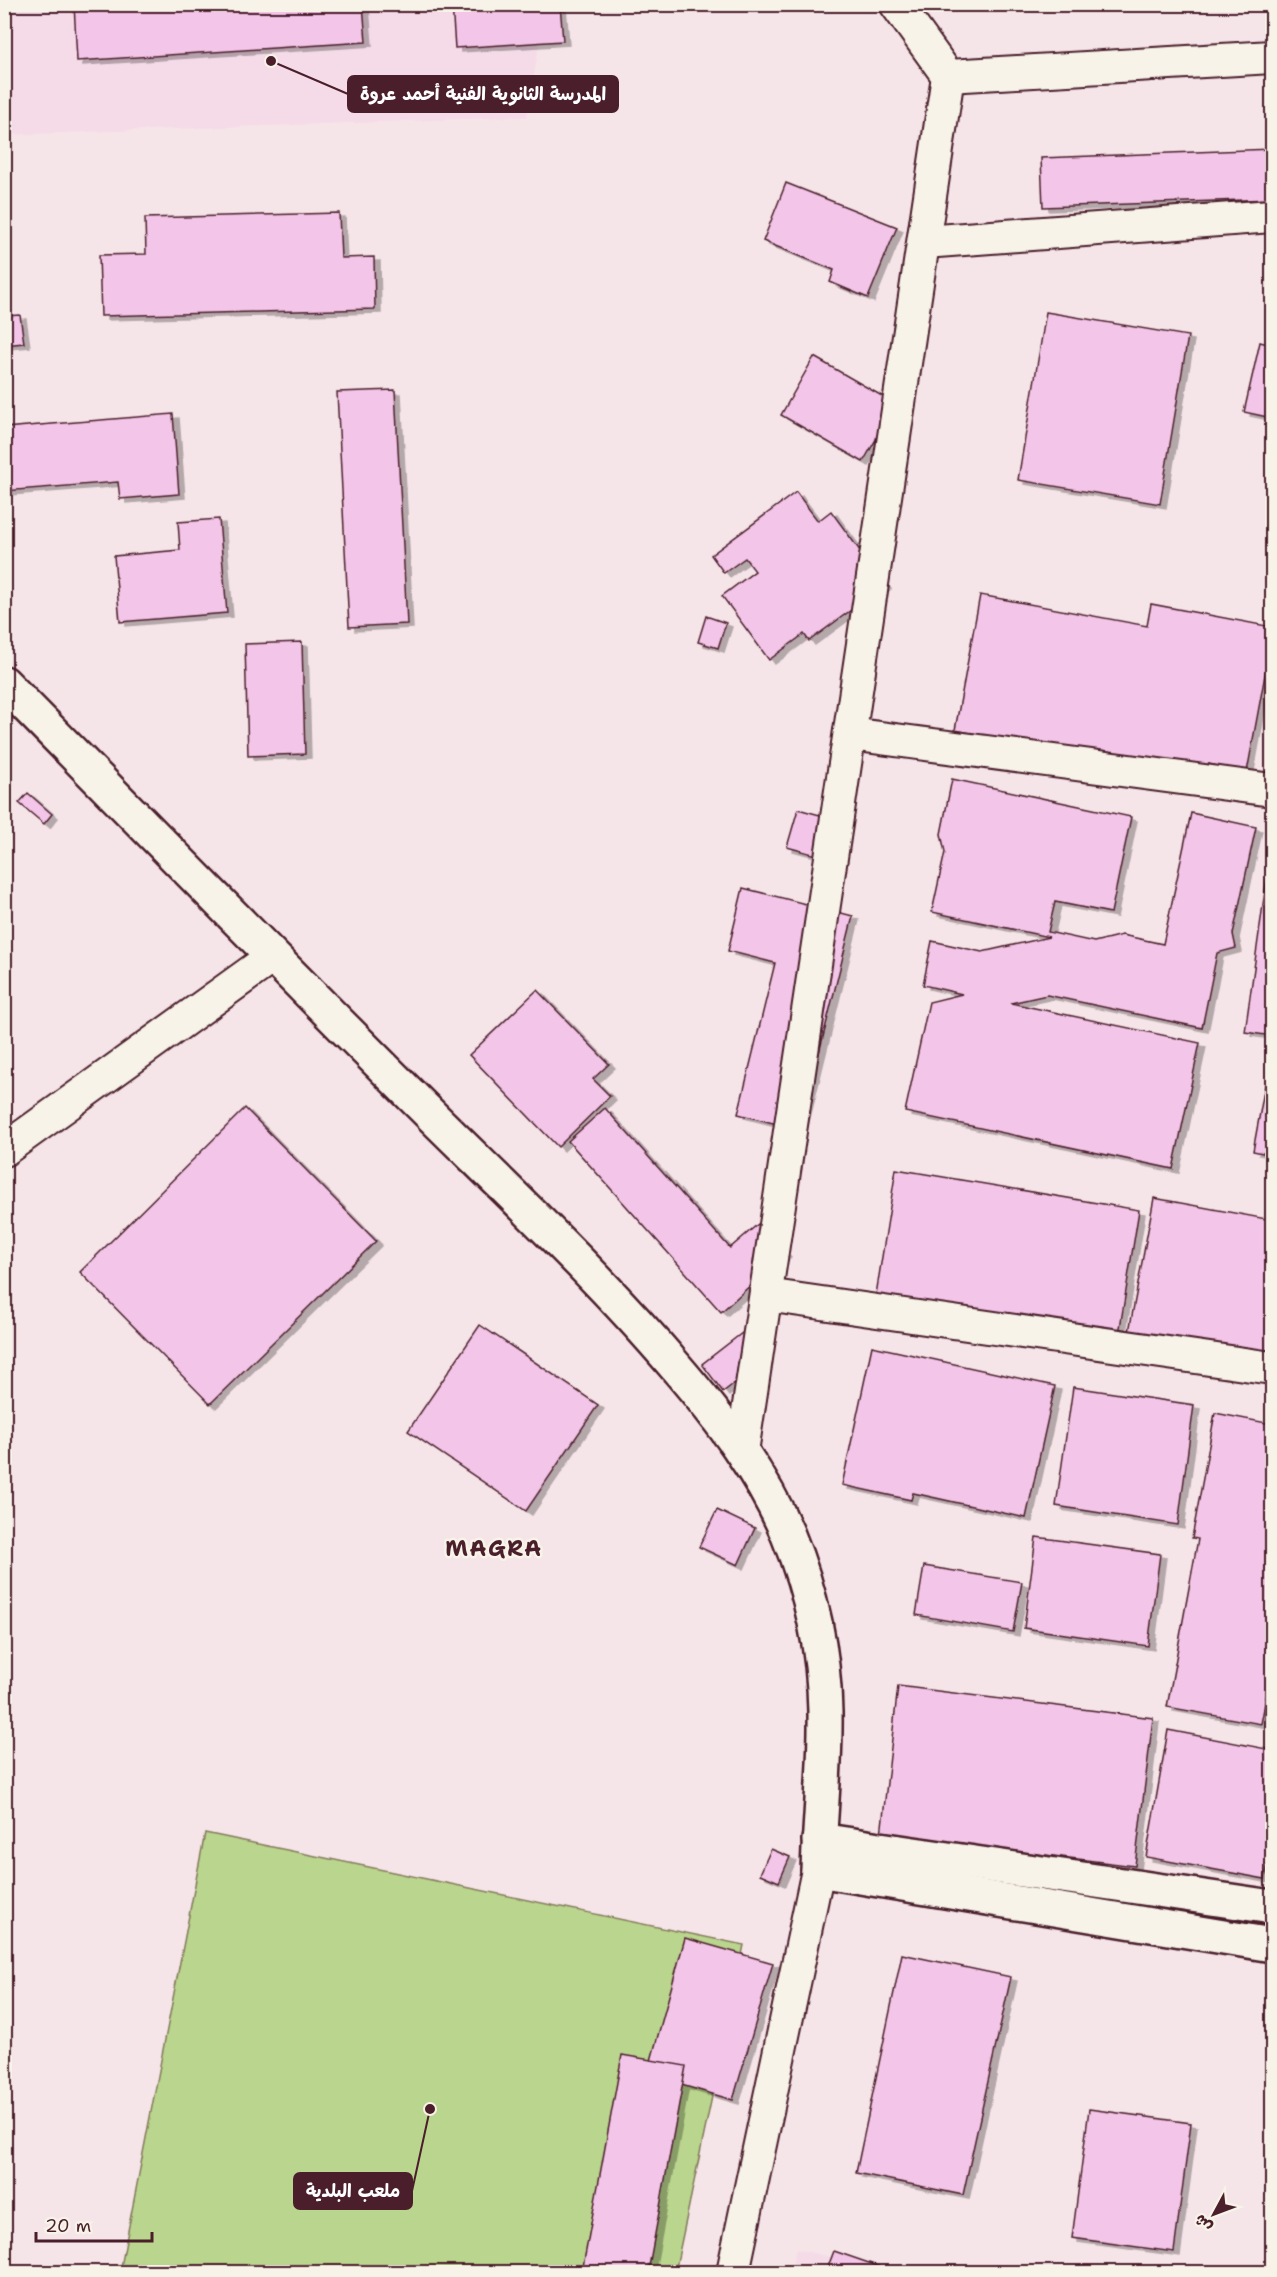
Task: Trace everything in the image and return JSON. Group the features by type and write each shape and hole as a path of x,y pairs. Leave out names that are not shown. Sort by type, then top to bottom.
{"street":[{"path":"742,1452 948,76 896,4"},
{"path":"948,76 1272,57"},
{"path":"924,242 1272,216"},
{"path":"4,682 272,957 610,1293 708,1404 742,1452 787,1534 803,1577 815,1622 822,1668 825,1714 819,1855 733,2272"},
{"path":"850,734 1272,790"},
{"path":"4,1150 272,957"},
{"path":"766,1295 1272,1368"},
{"path":"819,1855 1272,1907"},
{"path":"819,1855 1272,1945"}],"shaded area":[{"path":"4,5 546,5 527,117 5,135"},
{"path":"796,2249 897,2272 790,2272"}],"green space":[{"path":"205,1833 744,1945 675,2272 120,2272"}],"building":[{"path":"74,4 363,4 366,42 77,61"},
{"path":"452,4 560,4 563,41 455,48"},
{"path":"1272,149 1272,199 1043,207 1041,158"},
{"path":"786,183 897,227 868,298 830,282 834,270 763,241"},
{"path":"339,213 341,258 374,257 375,309 101,316 99,255 146,254 145,218"},
{"path":"1046,312 1188,336 1160,504 1018,480"},
{"path":"20,315 24,343 4,345 4,316"},
{"path":"1260,342 1272,345 1272,418 1244,412"},
{"path":"814,357 896,404 863,462 781,415"},
{"path":"395,390 407,624 349,627 337,392"},
{"path":"173,414 179,494 120,499 118,482 4,491 4,428"},
{"path":"796,492 818,521 831,511 885,585 809,641 804,634 769,660 722,596 755,571 745,558 724,573 711,555"},
{"path":"219,519 227,613 120,622 114,556 180,550 178,522"},
{"path":"980,595 1147,626 1151,604 1272,627 1247,772 1208,764 1206,777 955,730"},
{"path":"706,616 726,623 718,648 698,642"},
{"path":"302,642 305,754 248,756 245,644"},
{"path":"952,779 1131,817 1111,913 1055,902 1048,932 1094,942 1122,935 1163,944 1191,813 1256,827 1233,934 1236,948 1217,953 1202,1028 1047,995 1011,1003 1200,1043 1173,1169 905,1112 929,1002 962,994 923,985 932,941 982,952 1049,937 932,912 945,852 941,834"},
{"path":"28,793 52,814 44,824 19,803"},
{"path":"798,809 838,820 827,858 787,847"},
{"path":"1272,841 1272,1036 1245,1032"},
{"path":"743,888 853,916 800,1130 738,1114 775,963 728,951"},
{"path":"537,990 609,1064 593,1079 610,1096 558,1147 469,1055"},
{"path":"1265,1085 1272,1087 1272,1155 1253,1151"},
{"path":"245,1108 376,1241 210,1404 80,1272"},
{"path":"605,1108 730,1248 758,1224 785,1254 721,1312 568,1141"},
{"path":"896,1169 1139,1210 1119,1334 875,1301"},
{"path":"1154,1198 1272,1220 1272,1360 1128,1337"},
{"path":"480,1325 598,1405 526,1511 408,1431"},
{"path":"742,1333 763,1361 723,1392 702,1364"},
{"path":"872,1346 1055,1386 1026,1518 913,1493 911,1500 842,1485"},
{"path":"1073,1387 1194,1405 1178,1525 1056,1506"},
{"path":"1215,1413 1272,1424 1272,1694 1267,1693 1261,1724 1167,1707 1198,1539 1192,1538"},
{"path":"717,1510 755,1528 738,1565 699,1547"},
{"path":"1036,1537 1160,1554 1148,1646 1024,1628"},
{"path":"924,1566 1022,1582 1013,1632 916,1615"},
{"path":"898,1686 1153,1718 1135,1866 881,1835"},
{"path":"1168,1730 1272,1750 1272,1837 1265,1879 1146,1857"},
{"path":"771,1849 790,1857 779,1882 760,1874"},
{"path":"685,1938 773,1963 733,2100 647,2075"},
{"path":"902,1954 1011,1977 963,2195 856,2173"},
{"path":"622,2055 686,2066 648,2272 582,2272"},
{"path":"1089,2109 1191,2123 1174,2252 1072,2238"},
{"path":"834,2251 895,2272 826,2272"}],"place":[{"name":"المدرسة الثانوية الفنية أحمد عروة","path":"271,61"},
{"name":"ملعب البلدية","path":"430,2109"}],"district":[{"name":"MAGRA","path":"494,1548"}]}
